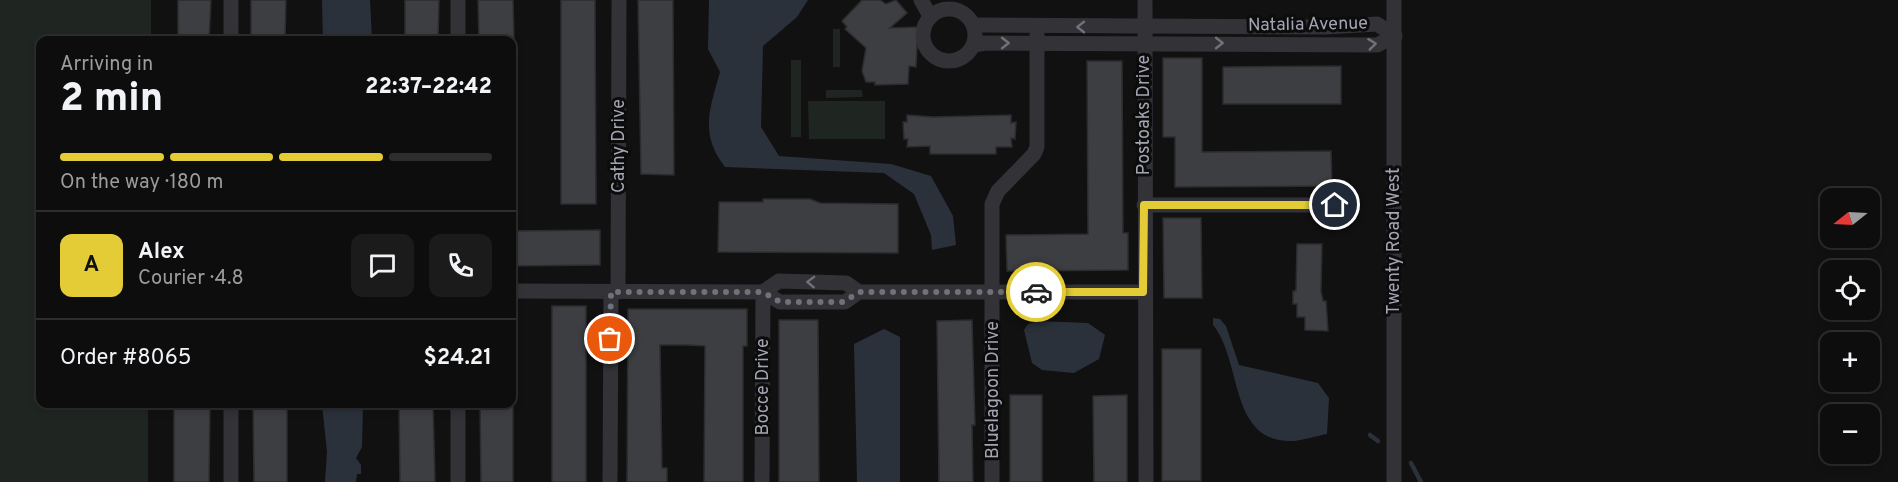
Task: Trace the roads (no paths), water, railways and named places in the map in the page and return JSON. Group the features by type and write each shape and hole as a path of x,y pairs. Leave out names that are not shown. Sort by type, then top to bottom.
{"street":[{"path":"231,0 231,36"},
{"path":"458,0 458,36"},
{"name":"Cathy Drive","path":"610,482 619,0"},
{"path":"921,0 930,16"},
{"name":"Postoaks Drive","path":"1145,0 1143,292 1146,482"},
{"name":"Twenty Road West","path":"1394,0 1394,482"},
{"path":"946,8 963,12 974,25 974,45 963,58 946,61 938,59 926,47 923,39 923,31 930,16 946,8"},
{"path":"1348,24 1348,45"},
{"name":"Natalia Avenue","path":"974,25 1326,27 1377,24 1395,36 1377,45 1037,43 974,45"},
{"name":"Bluelagoon Drive","path":"993,482 994,197 1034,154 1037,147 1038,27"},
{"path":"1144,205 1335,205"},
{"path":"516,291 763,292 780,302 844,302 859,292 1143,292"},
{"name":"Bocce Drive","path":"762,482 763,292"},
{"path":"231,408 231,482"},
{"path":"458,408 458,482"}],"waterway":[{"path":"1370,435 1378,441"},
{"path":"1411,463 1421,482"}]}
